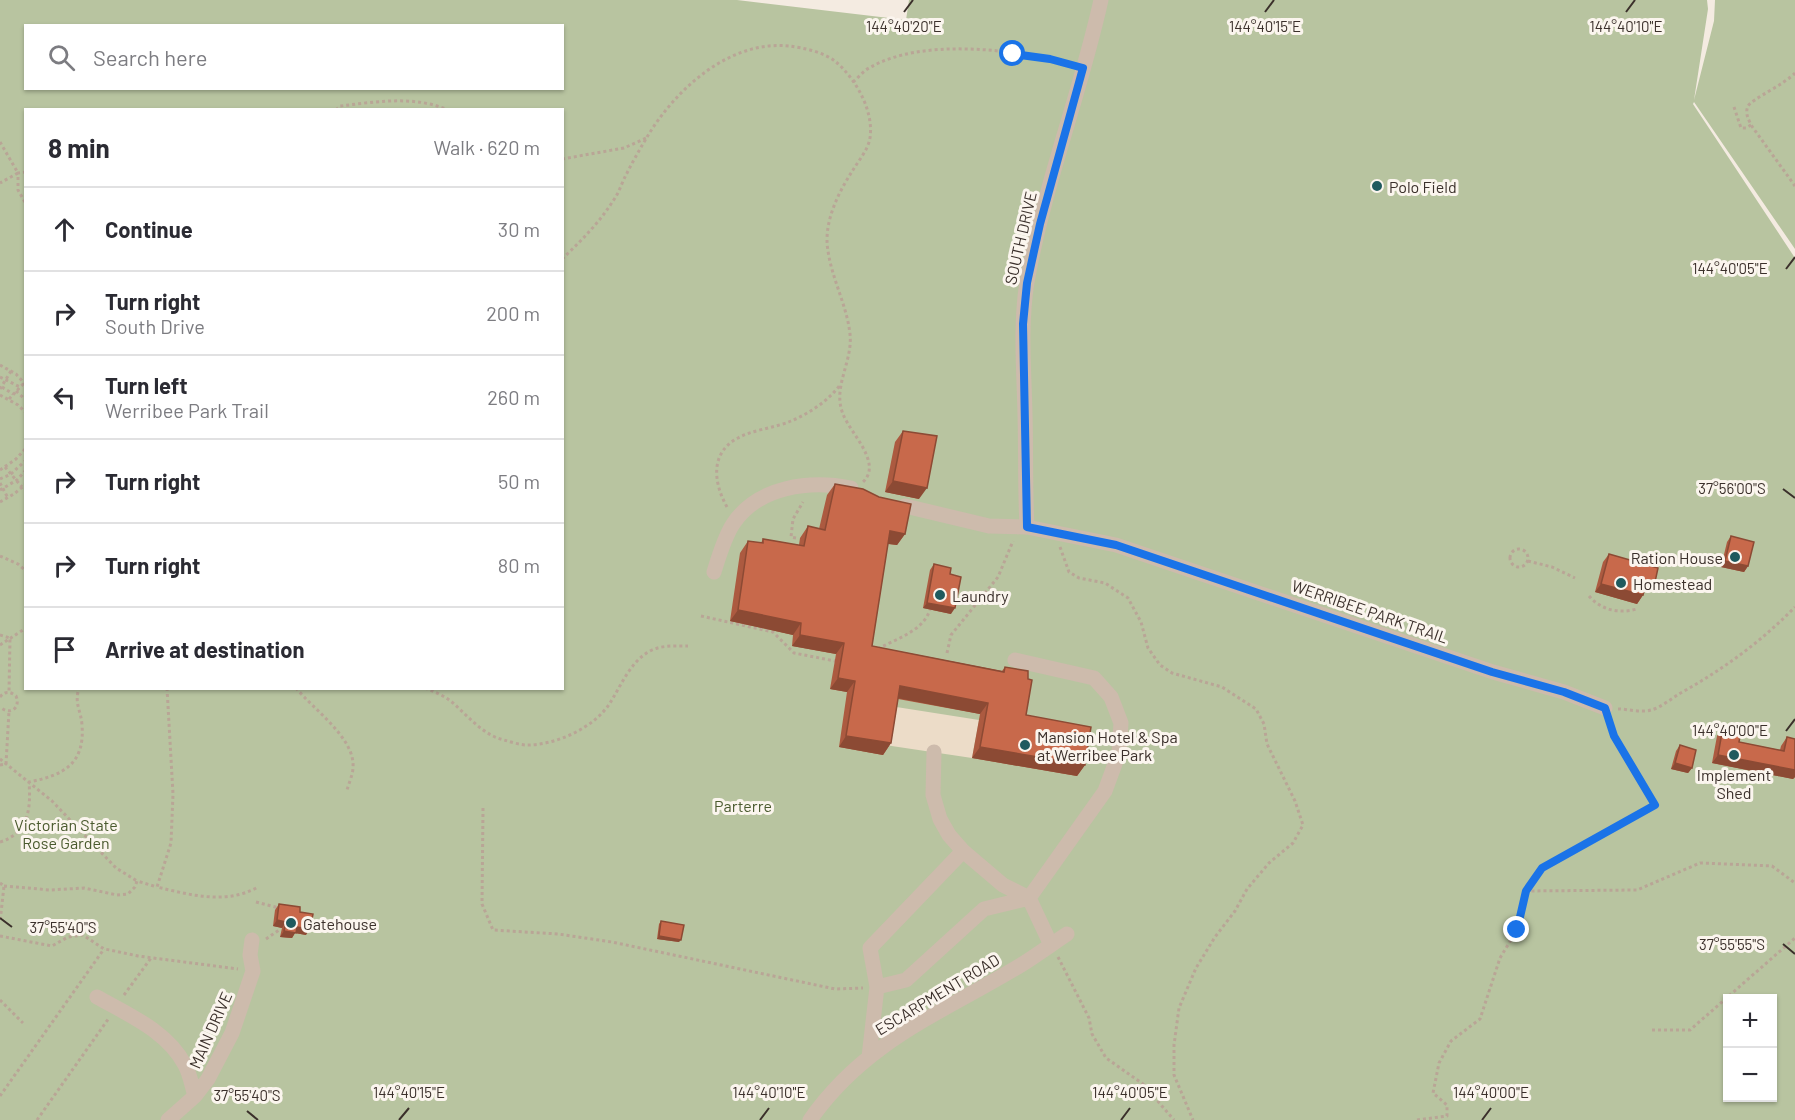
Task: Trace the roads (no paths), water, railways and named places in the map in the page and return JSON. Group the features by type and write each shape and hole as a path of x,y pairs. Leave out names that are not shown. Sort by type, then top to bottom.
{"street":[{"name":"SOUTH DRIVE","path":"1022,528 1023,324 1027,283 1040,224 1101,0"},
{"path":"714,572 729,532 750,505 782,488 793,486 826,485 861,493"},
{"name":"WERRIBEE PARK TRAIL","path":"904,506 989,526 1057,533 1116,545 1492,672 1564,692 1605,708"},
{"path":"877,987 906,980 984,909 1029,898 1105,791 1119,753 1121,723 1112,697 1094,678 1015,660"},
{"path":"934,752 933,795 940,819 949,835 963,851 1003,885 1029,898 1051,945"},
{"path":"869,1057 877,987 870,948 963,851"},
{"name":"ESCARPMENT ROAD","path":"810,1120 848,1074 899,1034 1022,964 1067,934"},
{"name":"MAIN DRIVE","path":"168,1120 195,1096 208,1079 232,1033 253,971 250,955 252,940"},
{"path":"97,997 155,1030 166,1040 185,1065 195,1096"}],"place":[{"name":"Polo Field","path":"1377,186"},
{"name":"Ration House","path":"1735,557"},
{"name":"Homestead","path":"1621,583"},
{"name":"Laundry","path":"940,595"},
{"name":"Mansion Hotel & Spa at Werribee Park","path":"1025,745"},
{"name":"Implement Shed","path":"1734,755"},
{"name":"Gatehouse","path":"291,923"}],"park label":[{"name":"Parterre","path":"743,805"},
{"name":"Victorian State Rose Garden","path":"66,833"}]}
